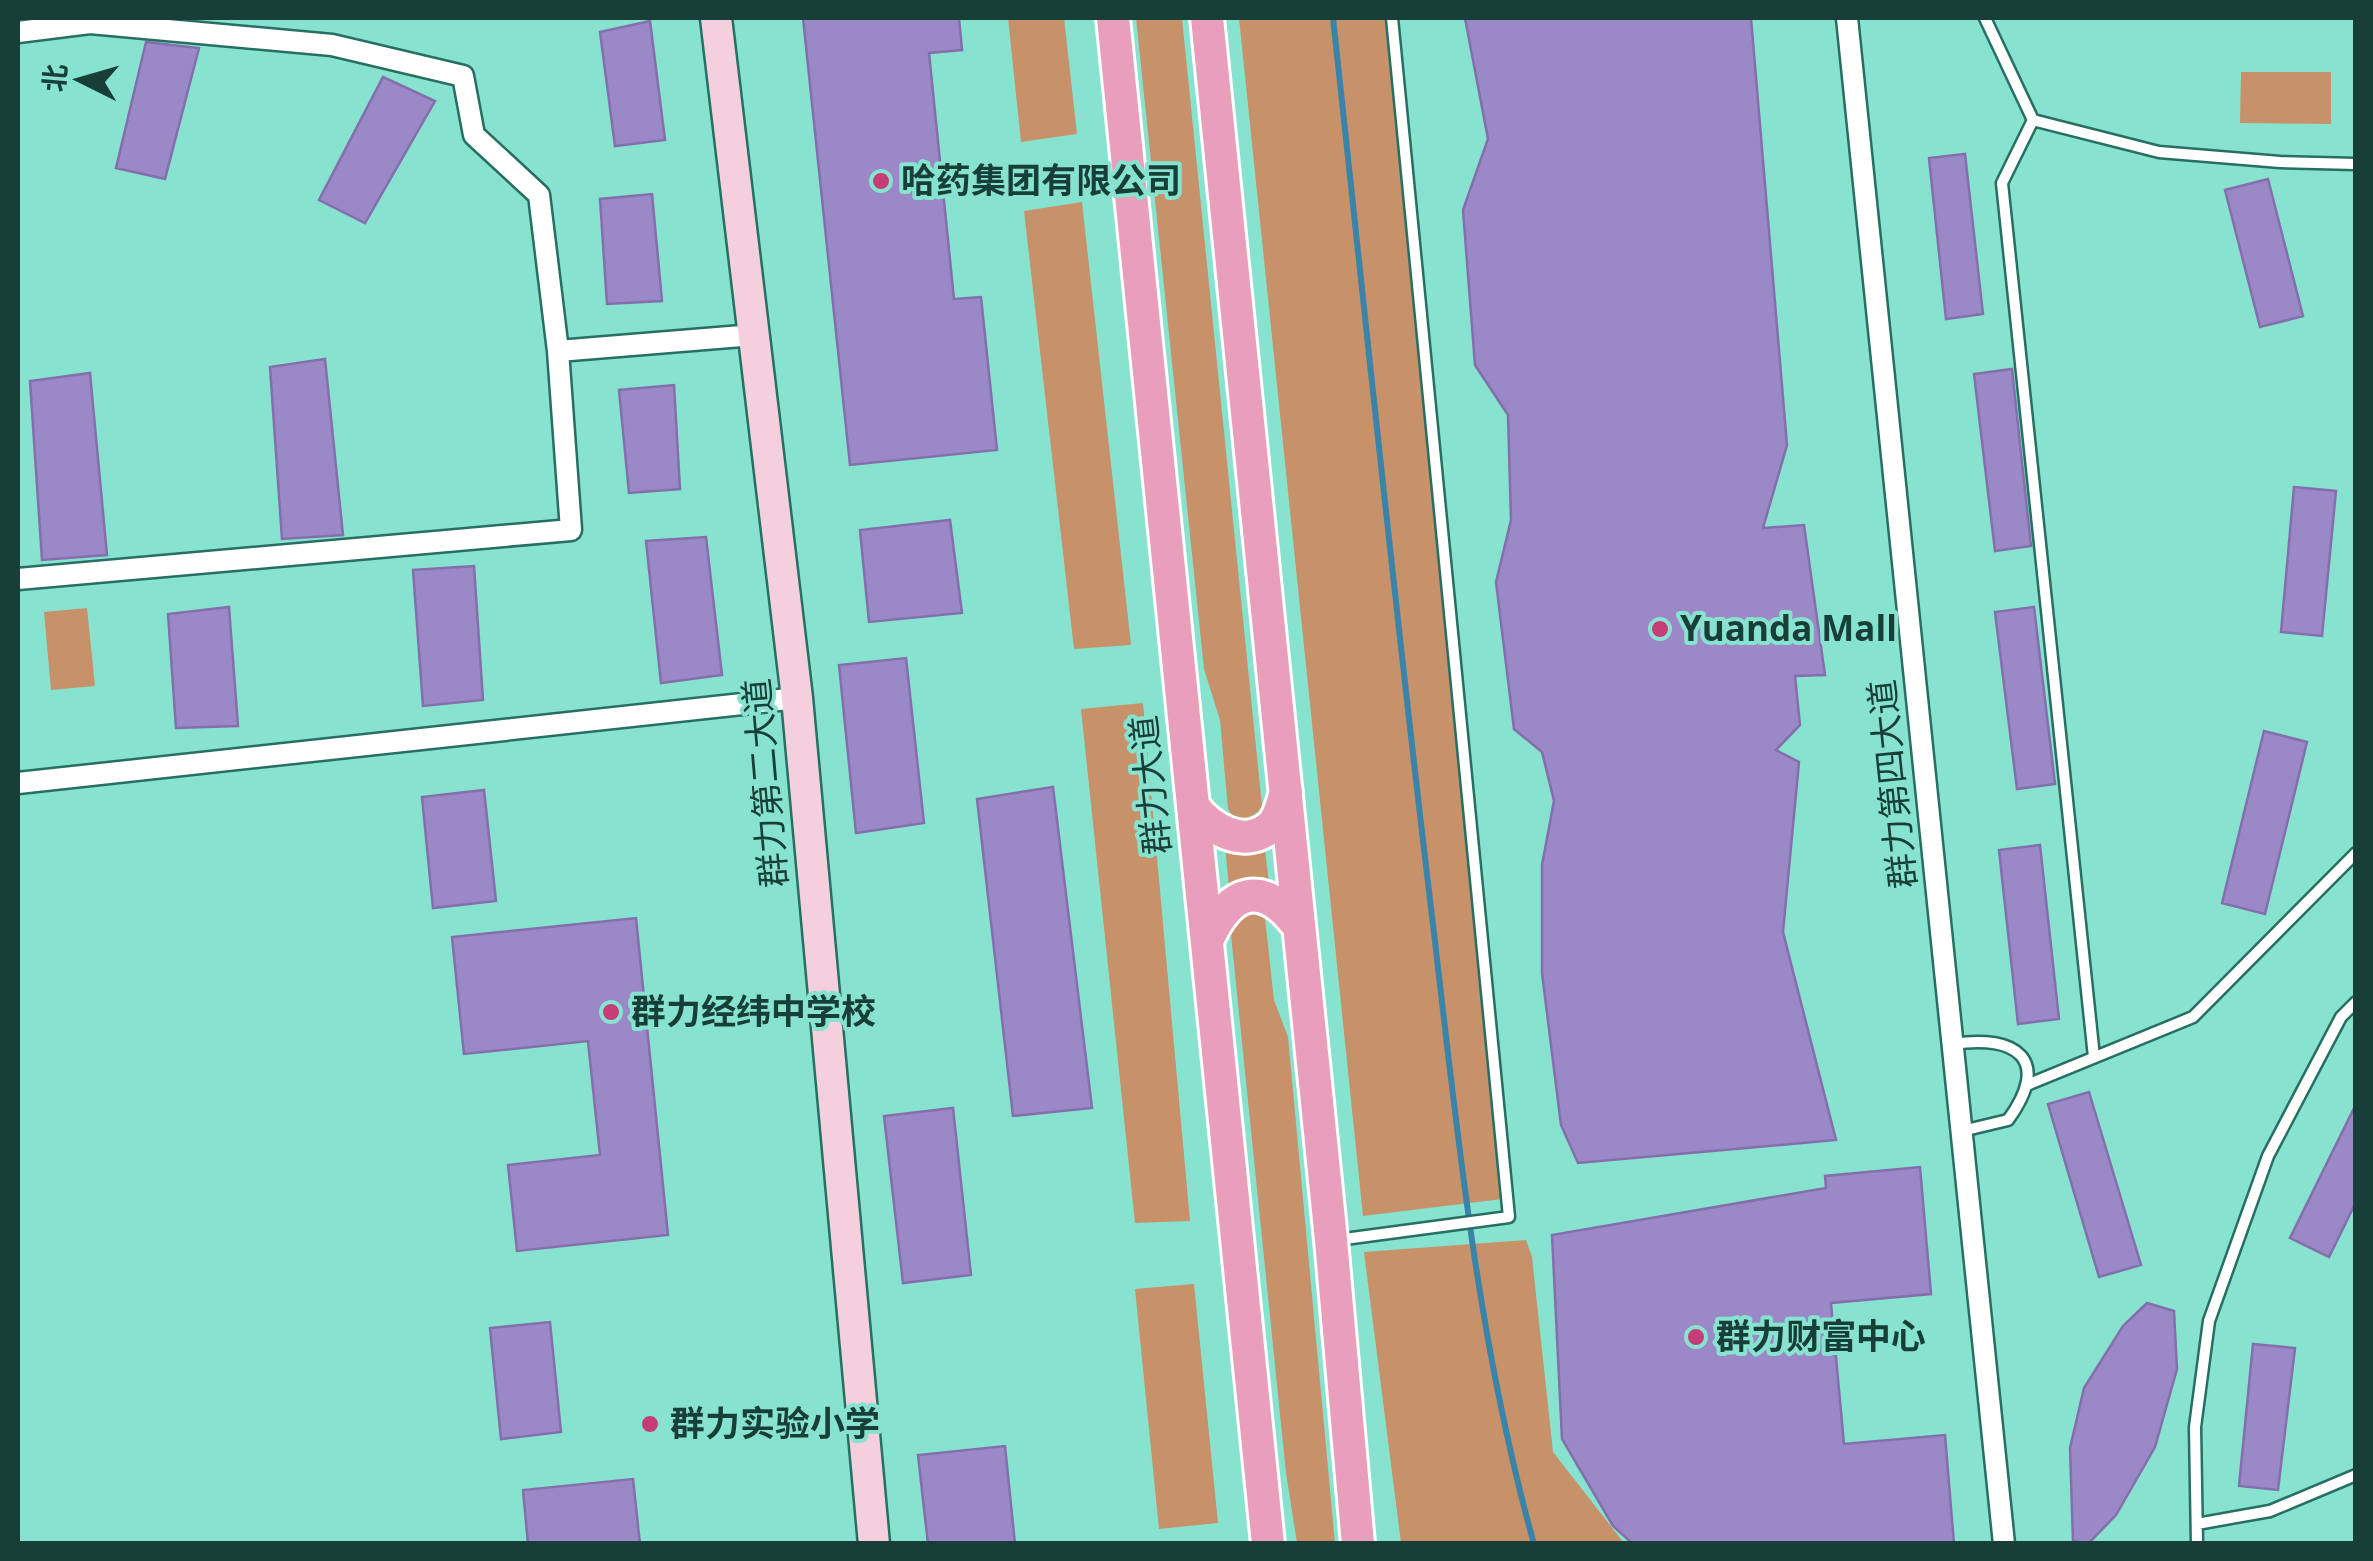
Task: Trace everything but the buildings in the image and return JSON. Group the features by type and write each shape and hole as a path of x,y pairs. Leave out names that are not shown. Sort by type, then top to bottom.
{"main road":[{"name":"群力第二大道","path":"716,18 796,698 874,1544"},
{"name":"群力第二大道","path":"735,18 894,1544"},
{"name":"群力大道","path":"1113,18 1268,1544"},
{"path":"1208,18 1358,1544"},
{"path":"1193,806 1205,822 1224,833 1258,834 1276,820 1286,792"},
{"path":"1207,941 1222,910 1240,898 1276,902 1299,928"}],"street":[{"name":"群力第四大道","path":"1847,18 2004,1544"},
{"path":"18,32 90,23 332,46 463,76 474,136 539,194 558,351 572,530 18,579"},
{"path":"558,351 754,335"},
{"path":"18,783 796,698"}],"lane":[{"path":"1331,1240 1509,1217 1392,18"},
{"path":"1985,18 2033,120"},
{"path":"2033,120 2159,152 2356,164"},
{"path":"2033,120 2002,183 2094,1057"},
{"path":"2027,1085 2193,1017 2356,853"},
{"path":"2197,1544 2195,1427 2209,1322 2268,1156 2341,1017 2356,1002"},
{"path":"1953,1044 2002,1042 2019,1052 2028,1071 2020,1104 2008,1120 1962,1131"},
{"path":"2197,1524 2270,1511 2356,1475"}],"shaded area":[{"path":"1008,18 1064,18 1077,134 1021,142"},
{"path":"1136,18 1182,18 1262,806 1246,819 1232,816 1228,809 1220,720 1204,669"},
{"path":"1239,18 1385,18 1502,1199 1363,1216"},
{"path":"2241,72 2331,72 2331,124 2240,123"},
{"path":"1082,202 1131,645 1074,649 1024,211"},
{"path":"87,608 95,686 51,690 44,612"},
{"path":"1143,703 1190,1221 1135,1223 1081,709"},
{"path":"1264,842 1269,883 1229,888 1225,846"},
{"path":"1247,912 1265,918 1274,1000 1288,1037 1335,1543 1297,1543 1286,1473 1230,925"},
{"path":"1526,1240 1532,1257 1553,1452 1624,1543 1401,1543 1364,1252"},
{"path":"1194,1284 1218,1523 1159,1529 1135,1289"}],"waterway":[{"path":"1333,18 1461,1164 1498,1393 1534,1544"}],"place":[{"name":"哈药集团有限公司","path":"881,181"},
{"name":"Yuanda Mall","path":"1660,629"},
{"name":"群力经纬中学校","path":"611,1012"},
{"name":"群力财富中心","path":"1696,1337"},
{"name":"群力实验小学","path":"650,1424"}]}
